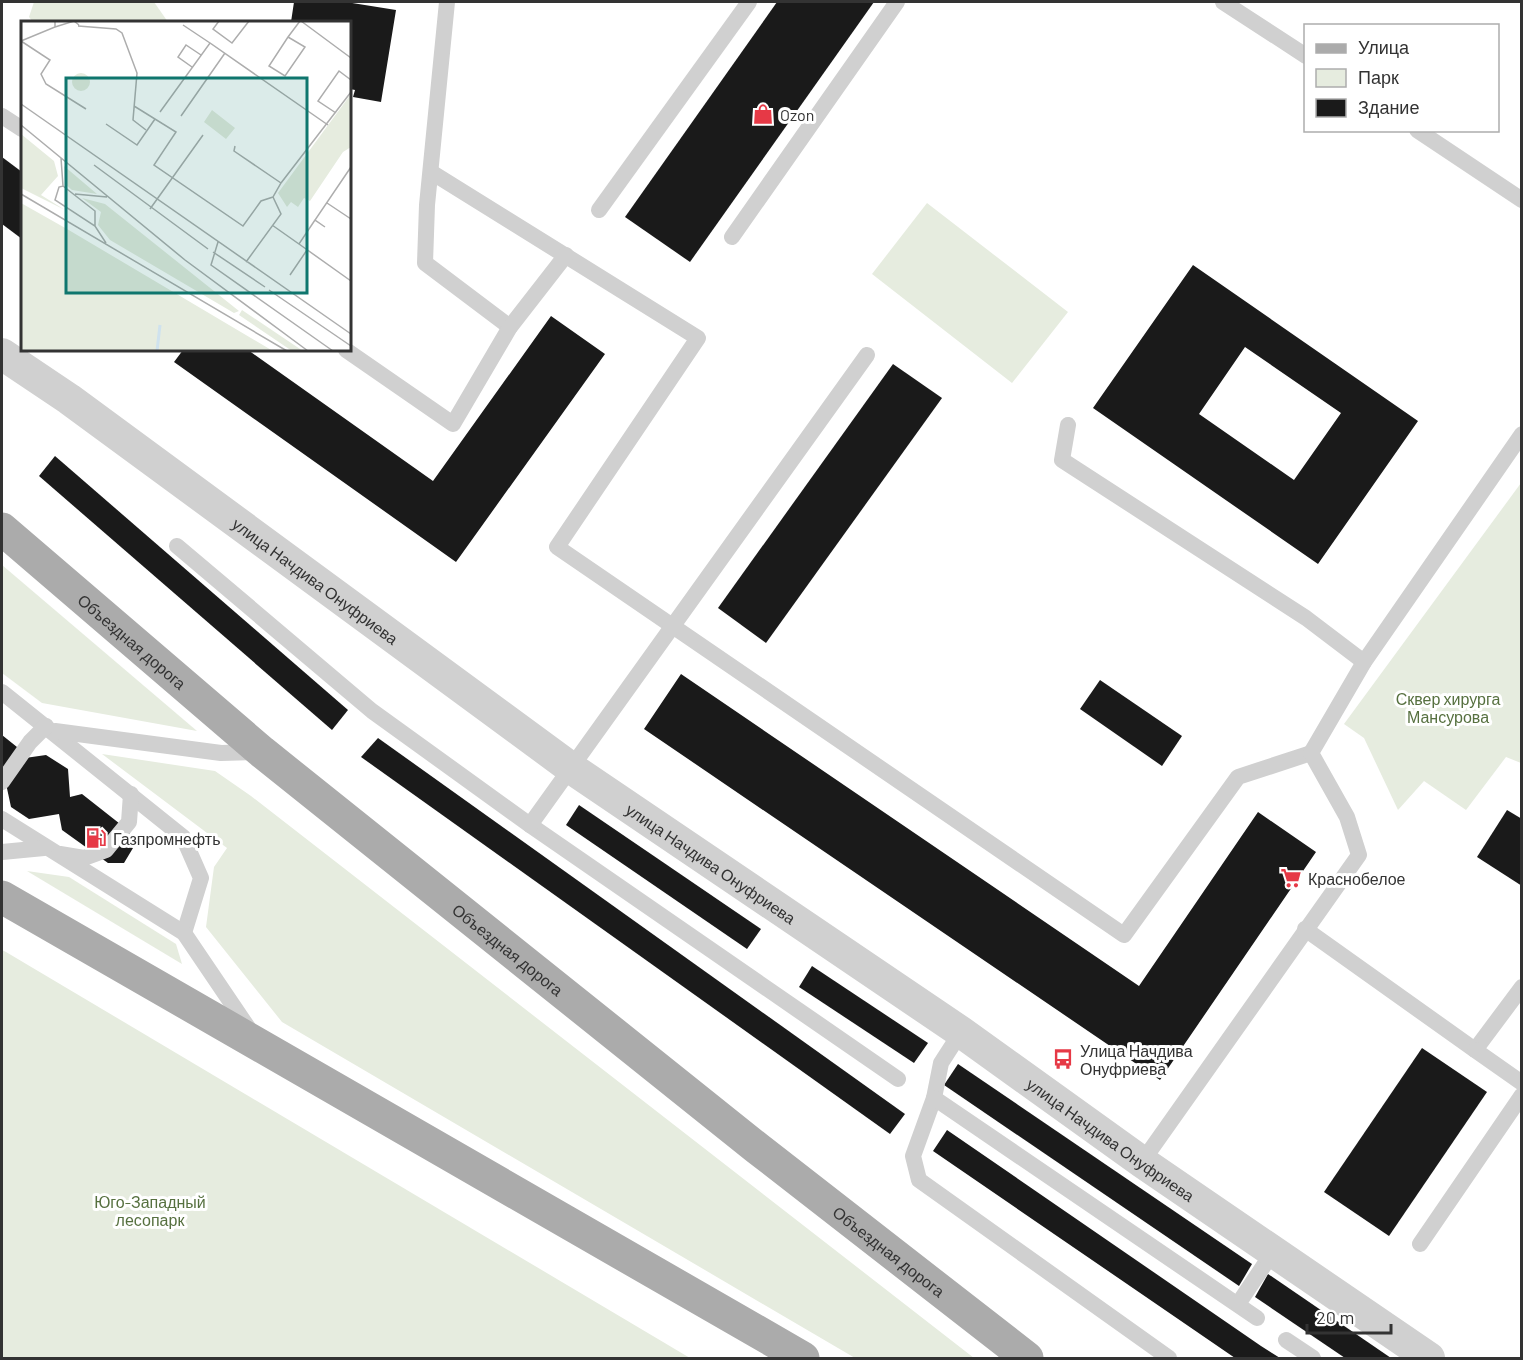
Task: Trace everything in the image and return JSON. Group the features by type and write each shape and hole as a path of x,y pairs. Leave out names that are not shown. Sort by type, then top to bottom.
{"main road":[{"name":"Объездная дорога","path":"2,529 262,752 757,1148 1027,1359"},
{"path":"2,897 803,1359"}],"street":[{"name":"улица Начдива Онуфриева","path":"2,354 69,399 571,768 961,1032 1142,1162 1429,1359"}],"lane":[{"path":"447,2 425,263 510,327"},
{"path":"599,210 749,2"},
{"path":"732,237 897,2"},
{"path":"1223,2 1304,55"},
{"path":"2,116 21,128"},
{"path":"1420,132 1521,200"},
{"path":"431,172 699,338 557,547 1124,935 1238,777 1311,753 1364,662 1521,434"},
{"path":"347,351 453,424 510,327 566,255"},
{"path":"530,825 867,355"},
{"path":"1068,425 1062,460 1306,618 1364,662"},
{"path":"177,546 372,711 530,825 898,1079"},
{"path":"2,692 183,837 201,879 184,933"},
{"path":"2,782 30,742 50,729 221,753 262,752"},
{"path":"1142,1162 1359,855 1347,817 1311,753"},
{"path":"2,852 49,851 84,858 106,850 129,822 131,794"},
{"path":"2,819 49,851 184,933 260,1046"},
{"path":"1305,929 1521,1083"},
{"path":"1475,1050 1521,987"},
{"path":"961,1032 941,1063 934,1098 913,1156 919,1180 1168,1359"},
{"path":"1420,1244 1521,1095"},
{"path":"934,1098 1257,1318"},
{"path":"1238,1304 1273,1252"},
{"path":"1286,1340 1313,1359"}],"green space":[{"path":"34,2 154,2 167,21 32,21 29,17"},
{"path":"927,203 1068,312 1012,383 872,274"},
{"name":"Сквер хирурга Мансурова","path":"1521,483 1521,763 1506,757 1466,810 1424,781 1398,810 1364,738 1344,724"},
{"path":"2,565 197,731 42,703 2,673"},
{"path":"102,754 215,771 251,796 974,1358 855,1358 282,1022 206,927 214,867 227,848"},
{"path":"27,871 69,877 176,944 182,964"},
{"name":"Юго-Западный лесопарк","path":"2,950 6,952 690,1358 2,1358"}],"building":[{"path":"294,2 346,2 396,10 381,102 353,97 355,90 351,89 351,21 291,21"},
{"path":"777,2 874,2 690,262 625,217"},
{"path":"2,157 21,171 21,238 2,224"},
{"path":"1193,265 1418,421 1318,564 1093,408","holes":["1245,347 1341,413 1294,480 1199,414"]},
{"path":"551,316 605,354 456,562 174,362 182,351 249,351 433,481"},
{"path":"893,364 942,398 766,643 718,608"},
{"path":"55,456 348,710 332,730 39,476"},
{"path":"681,674 1139,986 1258,812 1316,852 1160,1080 644,729"},
{"path":"1100,680 1182,736 1162,766 1080,709"},
{"path":"2,735 17,747 18,759 46,755 68,769 70,797 82,794 129,831 133,848 124,863 108,863 62,830 59,814 29,819 11,807 5,779 2,779"},
{"path":"378,738 905,1114 890,1134 361,757"},
{"path":"579,805 761,929 747,949 566,825"},
{"path":"1507,810 1522,819 1522,886 1477,857"},
{"path":"812,966 928,1043 914,1063 799,987"},
{"path":"1422,1048 1487,1092 1389,1236 1324,1192"},
{"path":"958,1064 1252,1264 1239,1286 944,1085"},
{"path":"947,1130 1280,1358 1235,1358 933,1151"},
{"path":"1268,1274 1391,1358 1345,1358 1255,1297"}],"place":[{"name":"Ozon","path":"763,114"},
{"name":"Газпромнефть","path":"96,838"},
{"name":"Краснобелое","path":"1291,878"},
{"name":"Улица Начдива Онуфриева","path":"1063,1059"}]}
